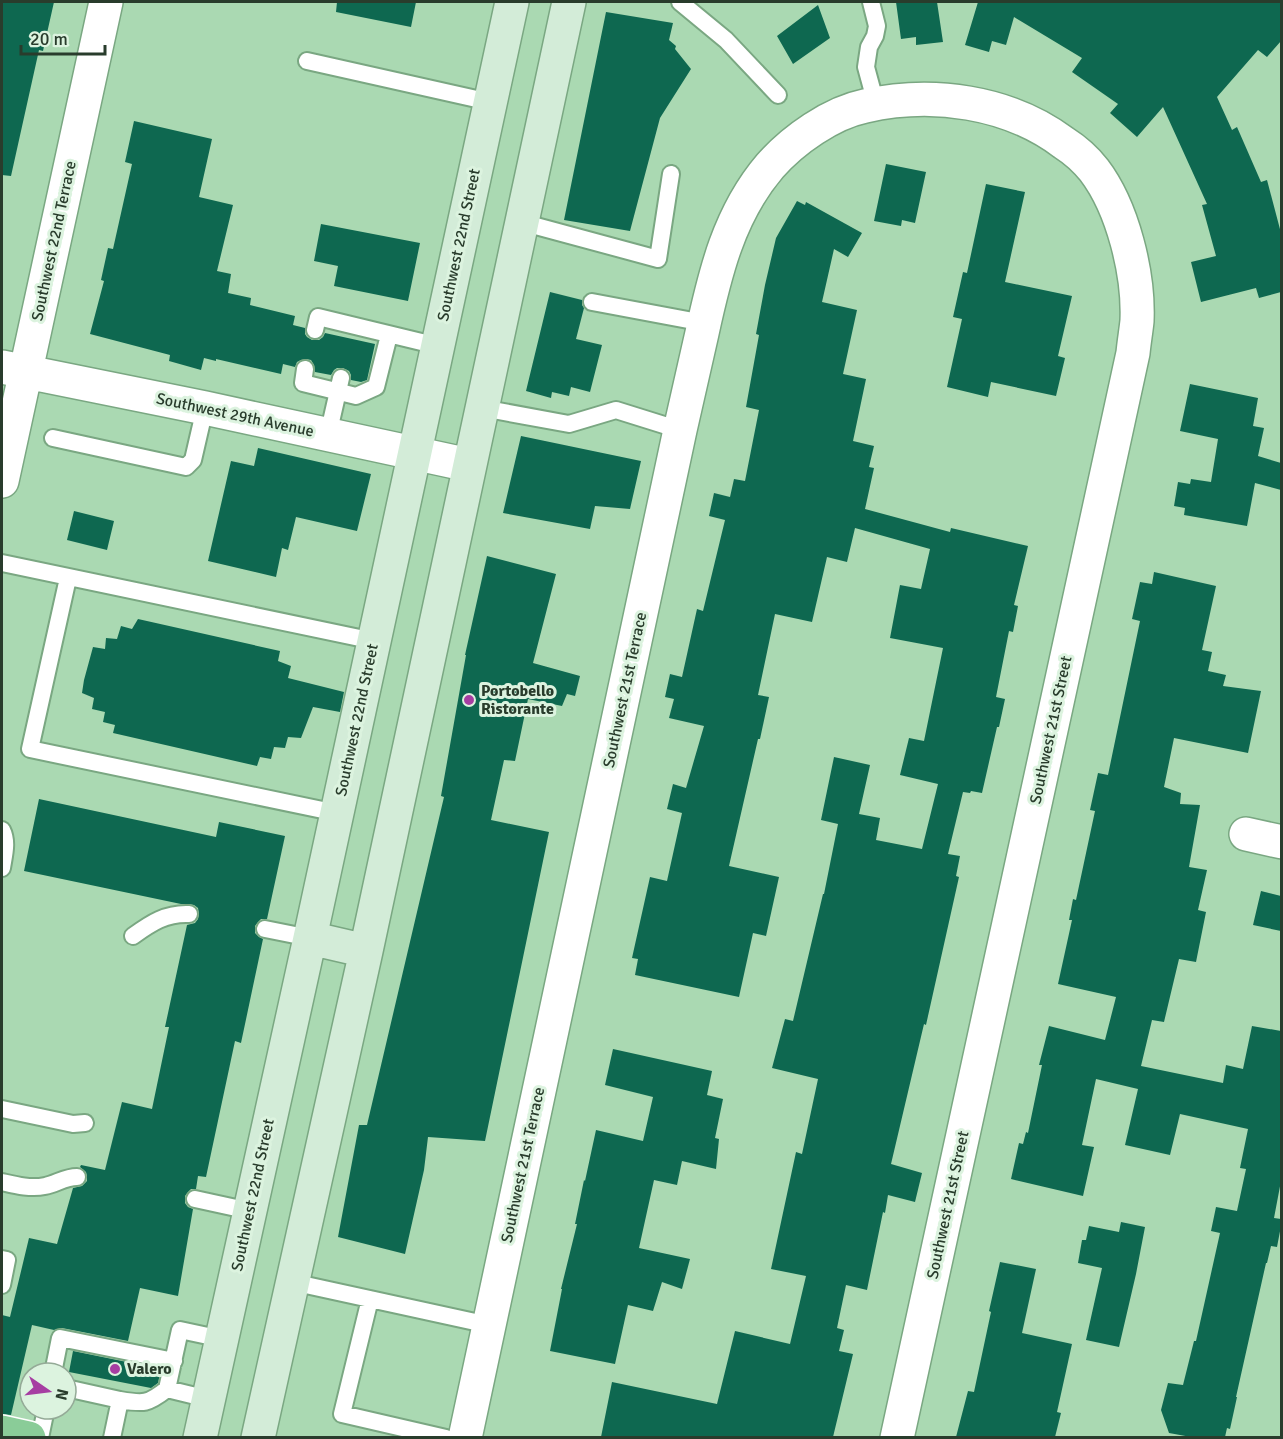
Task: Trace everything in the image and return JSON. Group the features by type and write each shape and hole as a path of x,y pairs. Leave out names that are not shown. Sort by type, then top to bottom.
{"highway":[{"path":"2,1431 29,1437"}],"main road":[{"name":"Southwest 22nd Street","path":"200,1437 512,2"},
{"path":"258,1437 366,951 568,2"},
{"path":"310,939 366,951"}],"street":[{"name":"Southwest 22nd Terrace","path":"2,481 14,369 106,2"},
{"name":"Southwest 21st Terrace","path":"465,1437 680,430 704,323 725,244 753,188 771,165 810,131 836,116 863,106 915,100 967,102"},
{"name":"Southwest 21st Street","path":"897,1437 1133,352 1137,321 1132,258 1122,224 1094,169 1075,150 1050,132 1025,120 967,102"},
{"name":"Southwest 29th Avenue","path":"14,369 469,465"},
{"path":"1246,834 1281,842"}],"lane":[{"path":"680,2 726,40 778,95"},
{"path":"871,2 877,26 869,47 866,67 876,104"},
{"path":"308,61 490,102"},
{"path":"521,222 658,259 671,174"},
{"path":"592,302 704,323"},
{"path":"315,330 318,317 353,332 389,335 438,346"},
{"path":"306,369 303,383 339,385 356,396 376,387 389,335"},
{"path":"328,435 339,385"},
{"path":"53,438 186,466 193,460 205,408"},
{"path":"482,408 568,424 616,410 680,430"},
{"path":"2,563 374,641"},
{"path":"68,578 30,749 337,813"},
{"path":"2,830 6,847 2,868"},
{"path":"134,936 148,925 164,917 178,913 189,914"},
{"path":"265,930 310,939"},
{"path":"2,1109 73,1124 85,1123"},
{"path":"2,1182 44,1187 69,1177 77,1177"},
{"path":"195,1199 250,1210"},
{"path":"2,1259 7,1260 2,1285"},
{"path":"292,1282 489,1325"},
{"path":"370,1299 342,1414 446,1437"},
{"path":"78,1391 120,1400 148,1402 167,1389 180,1330 222,1339"},
{"path":"55,1361 60,1338 174,1361"},
{"path":"167,1389 208,1399"},
{"path":"112,1437 120,1400"},
{"path":"40,1437 43,1421"}],"building":[{"path":"2,2 54,2 43,51 39,50 11,176 2,175"},
{"path":"337,2 416,2 411,27 336,12"},
{"path":"896,2 937,2 943,42 916,45 916,37 901,39"},
{"path":"978,2 1281,2 1281,41 1267,57 1258,50 1217,97 1232,130 1237,127 1261,182 1267,180 1281,233 1281,292 1259,298 1256,288 1201,302 1191,262 1216,256 1202,205 1207,204 1163,107 1137,137 1110,113 1118,104 1072,72 1082,58 1014,17 1006,45 992,41 989,52 965,45"},
{"path":"818,5 830,38 793,64 777,36"},
{"path":"606,12 673,23 669,40 676,46 675,49 691,69 660,118 630,231 564,220"},
{"path":"134,121 212,139 199,197 233,205 217,271 231,274 228,293 251,298 250,305 295,316 293,325 305,328 305,334 312,340 319,340 325,333 375,344 367,380 361,382 351,380 349,371 343,368 337,368 331,375 315,372 311,360 306,359 297,362 295,367 283,364 281,374 204,358 201,370 169,361 170,355 90,334 104,281 101,280 108,248 113,249 132,164 125,162"},
{"path":"886,164 926,172 915,223 902,220 901,226 874,221"},
{"path":"986,184 1025,192 1005,282 1072,296 1058,356 1065,358 1056,396 991,382 988,397 947,387 962,319 953,317 963,272 967,273"},
{"path":"797,201 805,205 806,202 862,233 848,257 834,249 822,302 857,310 843,374 866,379 853,441 874,446 869,467 874,468 865,509 950,532 951,528 1028,546 1014,605 1018,606 1013,632 1009,631 996,697 1005,699 982,793 963,792 948,854 960,856 956,876 959,877 926,1025 924,1024 891,1164 922,1173 915,1202 888,1195 867,1290 846,1285 837,1328 844,1330 839,1351 853,1354 833,1437 601,1437 612,1382 717,1404 735,1331 790,1344 806,1276 771,1269 796,1152 802,1154 818,1079 772,1068 785,1019 793,1021 824,894 838,824 821,820 834,757 870,765 859,814 880,818 876,840 922,849 938,784 900,775 909,738 924,741 943,648 890,638 900,585 921,589 930,549 855,528 847,562 827,557 812,622 775,614 758,695 769,697 729,866 779,877 766,936 753,933 739,997 635,975 638,959 632,958 650,877 667,881 682,813 667,809 673,784 686,788 704,726 669,718 674,699 665,697 670,674 682,677 697,609 703,611 725,520 709,516 714,493 730,497 734,479 745,481 759,410 746,407 765,285 776,238"},
{"path":"321,224 420,243 408,301 334,286 338,266 314,261"},
{"path":"550,292 582,300 584,308 576,339 602,345 590,392 571,387 569,396 552,392 551,398 526,391"},
{"path":"1190,384 1258,398 1253,426 1264,428 1258,456 1281,463 1281,490 1255,483 1247,526 1184,515 1185,508 1174,506 1178,482 1190,484 1191,479 1211,482 1218,439 1180,431"},
{"path":"521,436 641,461 630,509 595,506 590,529 503,513"},
{"path":"258,448 371,474 357,531 296,517 288,550 282,548 276,577 208,561 231,461 254,466"},
{"path":"74,511 114,521 107,550 67,540"},
{"path":"487,556 556,574 533,663 580,676 575,696 567,694 562,706 528,699 515,761 504,760 491,820 549,832 485,1141 428,1137 424,1170 405,1254 338,1237 359,1125 367,1125 444,797 441,796 465,655"},
{"path":"1154,572 1216,586 1202,650 1212,652 1208,671 1226,675 1223,686 1261,691 1248,753 1174,738 1164,787 1181,793 1180,804 1200,805 1189,867 1207,870 1198,910 1206,912 1196,962 1179,959 1164,1022 1152,1020 1141,1066 1223,1083 1226,1065 1243,1069 1252,1026 1281,1031 1281,1181 1274,1218 1281,1219 1281,1226 1277,1247 1271,1246 1266,1263 1230,1429 1227,1428 1225,1437 1191,1437 1169,1433 1161,1410 1168,1383 1183,1385 1194,1341 1196,1341 1220,1233 1211,1231 1216,1207 1237,1211 1246,1169 1240,1168 1248,1129 1180,1114 1170,1155 1125,1145 1138,1089 1096,1079 1082,1145 1094,1147 1083,1196 1011,1179 1019,1143 1023,1144 1026,1132 1028,1133 1042,1065 1039,1065 1049,1026 1105,1040 1116,997 1058,984 1072,920 1069,920 1073,899 1076,900 1095,811 1090,810 1098,773 1108,775 1140,621 1132,619 1140,582 1152,584"},
{"path":"138,619 280,651 278,661 291,666 288,678 344,692 340,712 313,707 301,738 288,737 285,748 274,747 271,759 260,757 257,766 113,733 115,725 103,722 105,712 92,709 94,698 82,693 84,680 93,647 105,649 106,638 117,639 121,626 132,629"},
{"path":"39,799 216,837 219,822 285,836 267,919 261,919 255,926 255,933 263,939 241,1043 235,1041 206,1177 198,1176 196,1189 191,1189 185,1196 185,1203 193,1209 178,1296 140,1288 128,1341 62,1328 54,1330 32,1325 24,1361 18,1361 18,1385 11,1415 2,1414 2,1315 10,1317 29,1238 57,1244 73,1188 82,1186 87,1181 86,1172 80,1167 81,1165 105,1170 122,1102 152,1109 169,1027 165,1027 187,925 195,923 199,914 198,908 194,905 24,871"},
{"path":"1261,891 1281,896 1281,931 1253,925"},
{"path":"613,1049 712,1071 707,1095 723,1099 715,1138 719,1139 716,1169 682,1161 677,1185 654,1180 639,1248 690,1259 682,1289 662,1282 653,1311 628,1305 615,1364 550,1351 561,1289 596,1130 643,1141 653,1097 605,1085"},
{"path":"1121,1222 1145,1227 1119,1347 1086,1340 1102,1268 1078,1263 1082,1240 1086,1240 1089,1226 1119,1232"},
{"path":"1000,1262 1036,1269 1022,1333 1072,1344 1057,1412 1061,1413 1055,1437 956,1437 968,1391 974,1392"},
{"name":"Valero","path":"73,1351 161,1369 158,1383 151,1388 78,1374 78,1361 71,1361"}],"place":[{"name":"Portobello Ristorante","path":"469,700"},
{"name":"Valero","path":"115,1369"}]}
